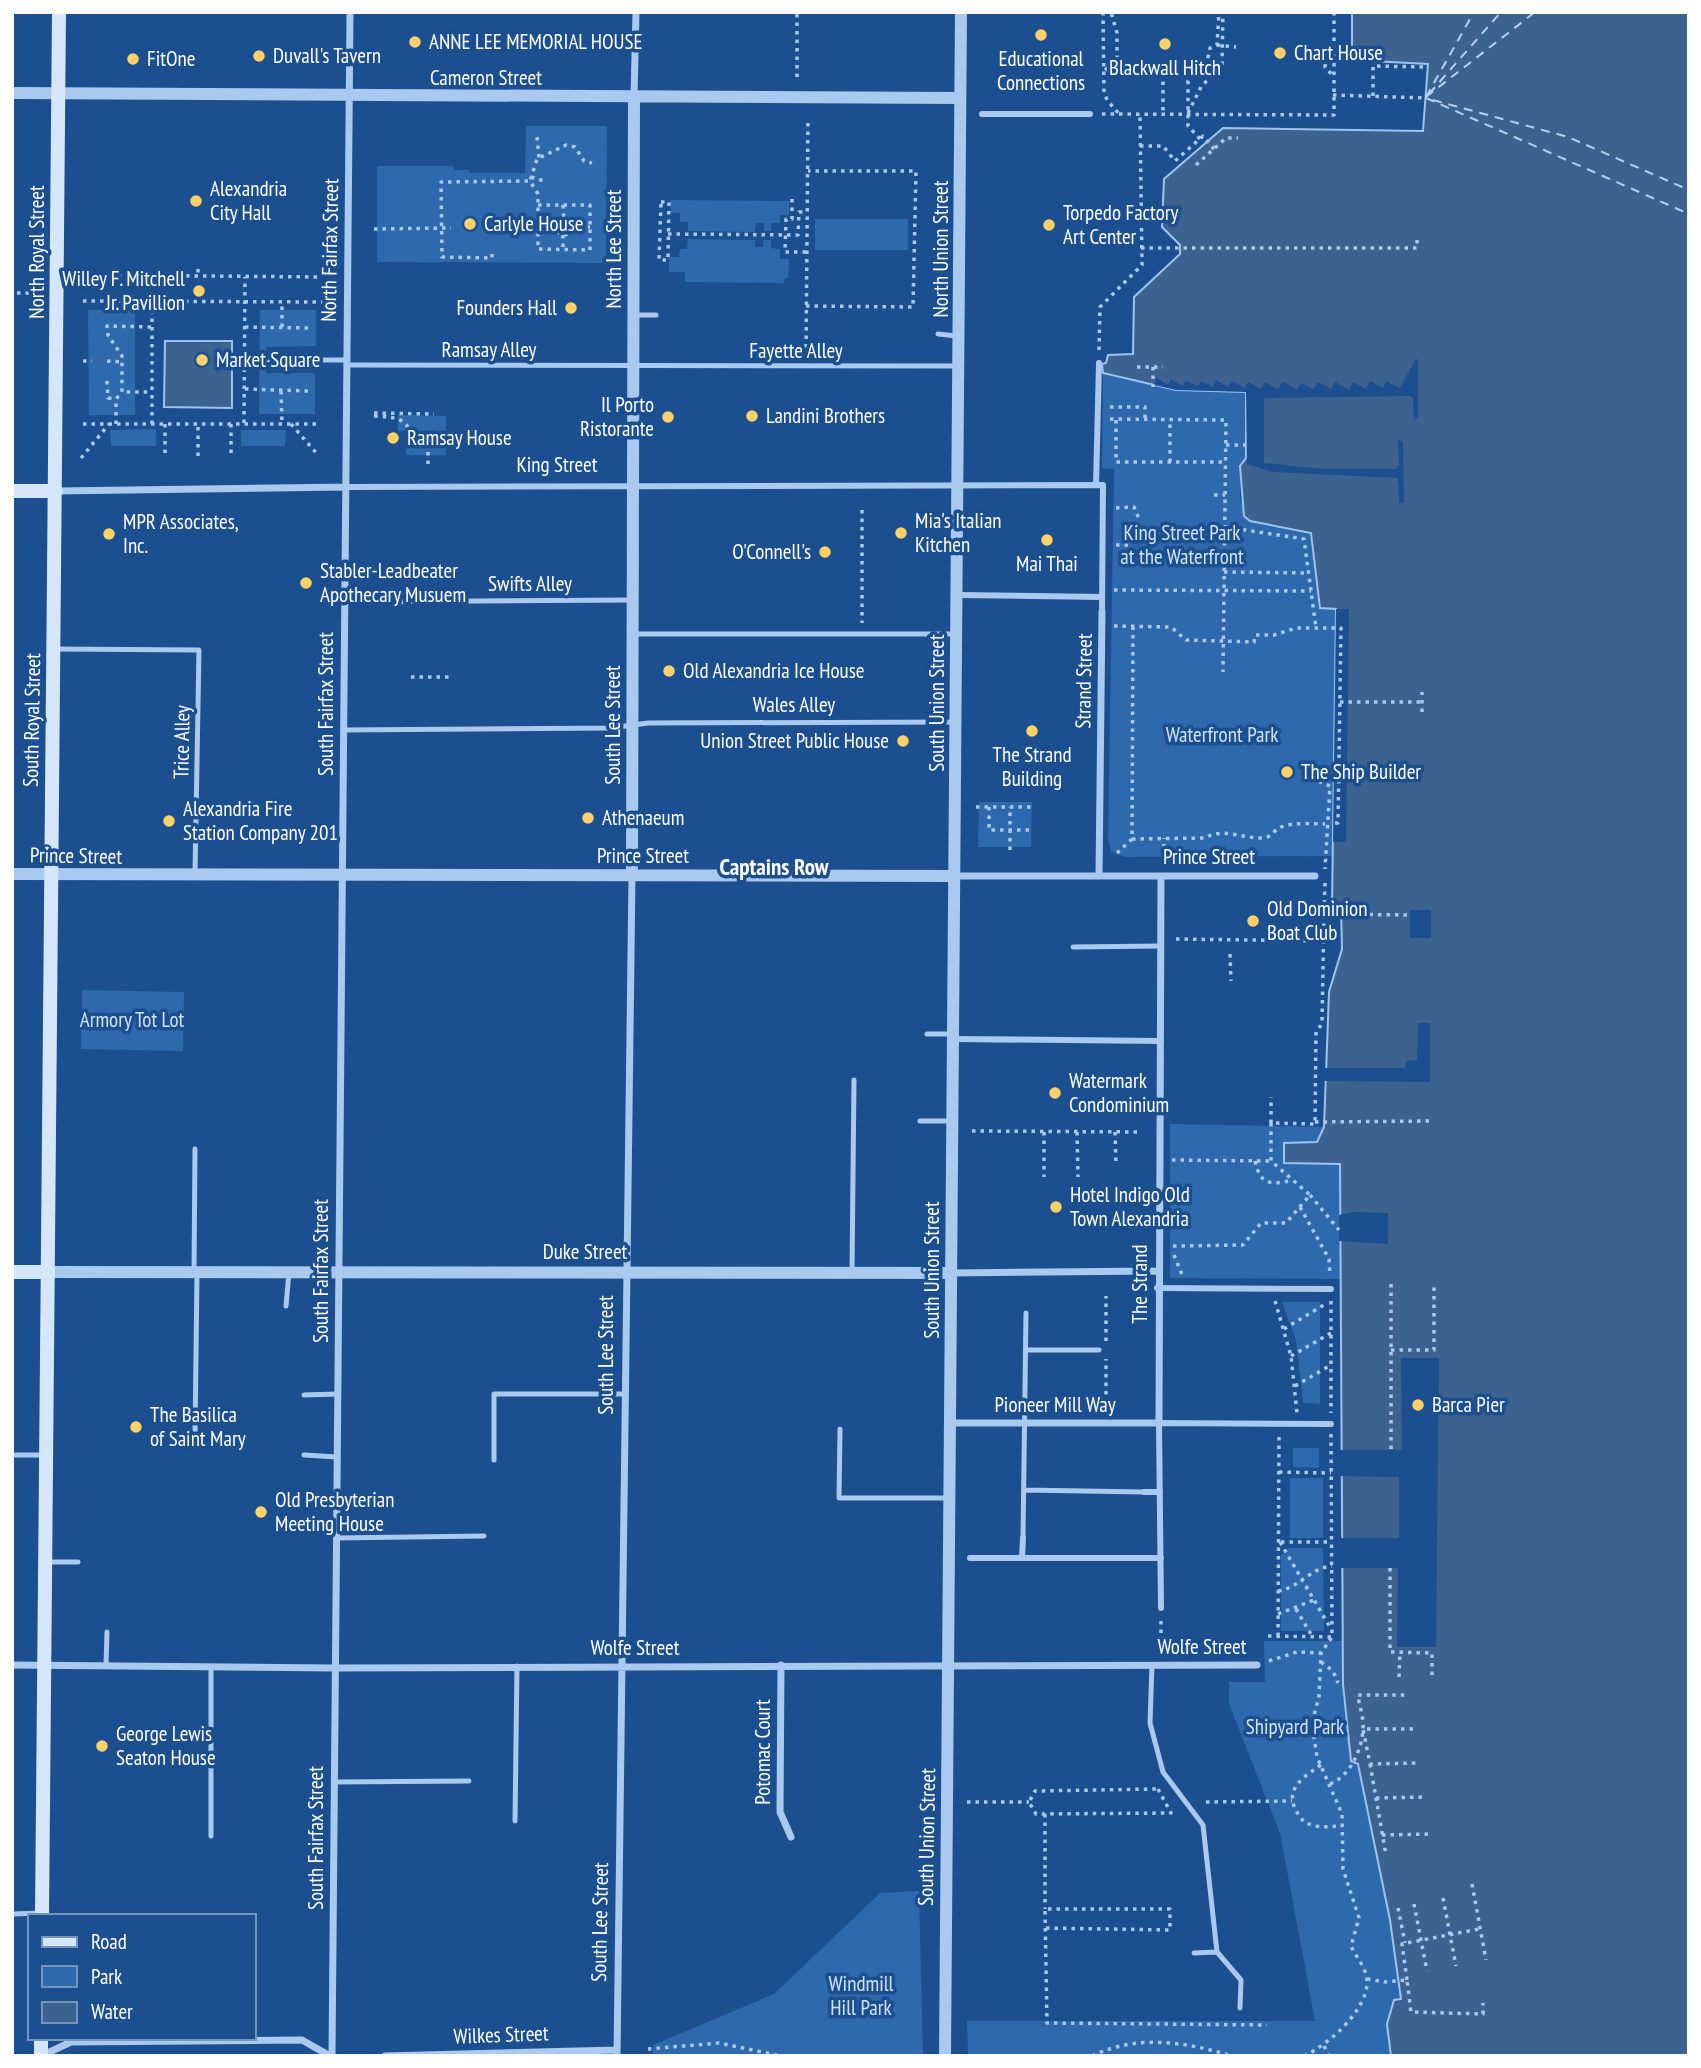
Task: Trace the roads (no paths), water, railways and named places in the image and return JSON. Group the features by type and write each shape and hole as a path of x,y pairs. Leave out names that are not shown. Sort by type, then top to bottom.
{"main road":[{"name":"North Royal Street","path":"56,491 60,12"},
{"name":"King Street","path":"12,491 56,491"},
{"name":"South Royal Street","path":"42,1914 56,491"},
{"name":"Duke Street","path":"12,1272 48,1272"}],"street":[{"name":"North Fairfax Street","path":"346,487 350,12"},
{"name":"North Lee Street","path":"632,486 636,12"},
{"name":"North Union Street","path":"959,485 961,12"},
{"name":"Cameron Street","path":"12,93 349,97 960,98"},
{"path":"982,114 1090,114"},
{"name":"Strand Street","path":"1099,360 1102,593 1099,876"},
{"name":"South Union Street","path":"944,2056 959,485"},
{"name":"King Street","path":"56,491 346,487 1099,485"},
{"name":"South Lee Street","path":"617,2053 632,875 632,486"},
{"name":"South Fairfax Street","path":"331,2056 346,487"},
{"path":"957,595 1102,593"},
{"name":"Prince Street","path":"12,874 1315,876"},
{"name":"The Strand","path":"1161,876 1157,1271 1161,1608"},
{"path":"953,1036 1161,1041"},
{"name":"Duke Street","path":"48,1272 625,1274 1157,1271"},
{"path":"1157,1288 1331,1289"},
{"name":"Pioneer Mill Way","path":"951,1423 1159,1423"},
{"path":"1159,1423 1331,1424"},
{"path":"1144,1492 1160,1492"},
{"path":"1023,1538 1023,1558"},
{"path":"970,1558 1161,1559"},
{"name":"Wolfe Street","path":"12,1665 335,1668 1257,1665"},
{"name":"Potomac Court","path":"781,1665 780,1812 791,1837"},
{"path":"41,2056 71,2042 302,2040 331,2056"},
{"name":"Wilkes Street","path":"385,2056 617,2053"}],"lane":[{"path":"632,315 656,315"},
{"path":"938,334 960,336"},
{"name":"Ramsay Alley","path":"266,360 632,366"},
{"name":"Fayette Alley","path":"632,366 960,366"},
{"name":"Swifts Alley","path":"345,601 632,600"},
{"path":"632,634 956,634"},
{"name":"Trice Alley","path":"54,649 199,650 195,876"},
{"name":"Wales Alley","path":"344,730 956,722"},
{"path":"1073,947 1161,946"},
{"path":"927,1034 953,1036"},
{"path":"852,1273 854,1080"},
{"path":"920,1121 952,1121"},
{"path":"195,1149 195,1435"},
{"path":"286,1306 289,1272"},
{"path":"1023,1538 1026,1313"},
{"path":"1026,1350 1099,1350"},
{"path":"304,1395 338,1394"},
{"path":"494,1460 494,1394 625,1394"},
{"path":"840,1429 839,1498 951,1498"},
{"path":"12,1455 46,1455"},
{"path":"304,1455 337,1457"},
{"path":"1024,1490 1144,1492"},
{"path":"336,1538 484,1536"},
{"path":"45,1562 78,1562"},
{"path":"106,1665 107,1632"},
{"path":"1152,1665 1150,1723 1163,1772 1203,1825 1217,1952 1241,1980 1240,2008"},
{"path":"516,1821 517,1666"},
{"path":"211,1667 211,1836"},
{"path":"334,1782 469,1781"},
{"path":"1194,1953 1217,1952"}],"water":[{"path":"1352,12 1689,12 1689,2056 1391,2056 1387,2024 1394,2000 1401,1999 1390,1920 1358,1764 1351,1761 1343,1684 1340,1164 1284,1163 1284,1143 1317,1142 1324,1127 1329,992 1342,949 1341,908 1332,907 1336,609 1320,608 1311,533 1250,521 1244,516 1240,466 1246,458 1246,392 1176,390 1103,373 1102,364 1106,363 1108,355 1133,354 1134,297 1180,254 1180,245 1162,227 1164,179 1223,128 1423,131 1428,64 1352,60"},
{"path":"165,341 232,341 232,408 164,407"}],"place":[{"name":"Educational Connections","path":"1041,35"},
{"name":"ANNE LEE MEMORIAL HOUSE","path":"415,42"},
{"name":"Blackwall Hitch","path":"1165,44"},
{"name":"Chart House","path":"1280,53"},
{"name":"Duvall's Tavern","path":"259,56"},
{"name":"FitOne","path":"133,59"},
{"name":"Alexandria City Hall","path":"196,201"},
{"name":"Carlyle House","path":"470,224"},
{"name":"Torpedo Factory Art Center","path":"1049,225"},
{"name":"Willey F. Mitchell Jr. Pavillion","path":"199,291"},
{"name":"Founders Hall","path":"571,308"},
{"name":"Market Square","path":"202,360"},
{"name":"Landini Brothers","path":"752,416"},
{"name":"Il Porto Ristorante","path":"668,417"},
{"name":"Ramsay House","path":"393,438"},
{"name":"Mia's Italian Kitchen","path":"901,533"},
{"name":"MPR Associates, Inc.","path":"109,534"},
{"name":"Mai Thai","path":"1047,540"},
{"name":"O'Connell's","path":"825,552"},
{"name":"Stabler-Leadbeater Apothecary Musuem","path":"306,583"},
{"name":"Old Alexandria Ice House","path":"669,671"},
{"name":"The Strand Building","path":"1032,731"},
{"name":"Union Street Public House","path":"903,741"},
{"name":"The Ship Builder","path":"1287,772"},
{"name":"Athenaeum","path":"588,818"},
{"name":"Alexandria Fire Station Company 201","path":"169,821"},
{"name":"Old Dominion Boat Club","path":"1253,921"},
{"name":"Watermark Condominium","path":"1055,1093"},
{"name":"Hotel Indigo Old Town Alexandria","path":"1056,1207"},
{"name":"Barca Pier","path":"1418,1405"},
{"name":"The Basilica of Saint Mary","path":"136,1427"},
{"name":"Old Presbyterian Meeting House","path":"261,1512"},
{"name":"George Lewis Seaton House","path":"102,1746"}],"district":[{"name":"Captains Row","path":"774,867"}],"park label":[{"name":"King Street Park at the Waterfront","path":"1182,545"},
{"name":"Waterfront Park","path":"1222,735"},
{"name":"Armory Tot Lot","path":"132,1020"},
{"name":"Shipyard Park","path":"1295,1727"},
{"name":"Windmill Hill Park","path":"861,1996"}]}
